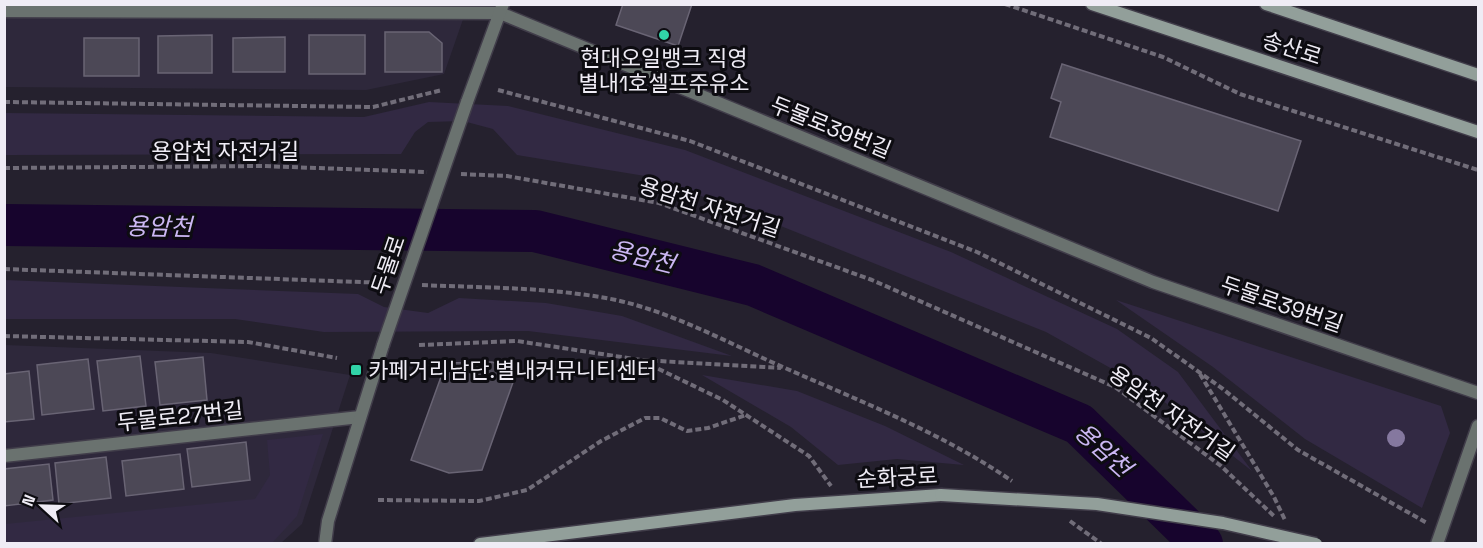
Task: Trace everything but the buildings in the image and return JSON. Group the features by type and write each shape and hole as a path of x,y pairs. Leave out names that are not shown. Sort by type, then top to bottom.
{"street":[{"name":"송산로","path":"1092,4 1479,132"},
{"name":"송산로","path":"1266,4 1479,75"},
{"name":"두물로39번길","path":"4,11 38,8 501,9 1153,282 1479,393"},
{"name":"두물로","path":"325,543 328,521 383,345 501,9"},
{"name":"두물로27번길","path":"4,456 360,417"},
{"path":"1437,543 1479,426"},
{"name":"순화궁로","path":"480,543 842,501 941,495 1097,504 1223,523 1316,543"}],"path":[{"path":"1005,4 1163,57 1240,94 1479,170"},
{"path":"4,102 373,107 442,90"},
{"path":"498,90 690,141 977,252 1151,338 1198,371 1298,450 1425,523 1442,529"},
{"name":"용암천 자전거길","path":"4,168 262,166 428,172"},
{"name":"용암천 자전거길","path":"451,173 507,176 659,203 872,280 1115,387 1221,466 1284,523 1274,497 1198,371"},
{"path":"4,269 393,283"},
{"path":"415,284 543,288 618,301 698,328 872,405 978,458 1016,485"},
{"path":"4,336 248,342 337,358"},
{"path":"419,345 517,341 641,360 784,368"},
{"path":"641,360 723,400 810,456 842,501"},
{"path":"378,500 479,501 527,490 601,441 645,418 660,418 687,431 708,428 746,415"},
{"path":"1064,517 1102,543"}],"shaded area":[{"path":"5,5 468,5 444,74 366,90 5,87"},
{"path":"429,102 508,106 685,150 951,252 1117,329 1178,372 1252,471 1148,389 1046,332 743,211 645,176 517,155 493,129 463,121 428,122 415,132 401,154 5,155 5,113 364,117"},
{"path":"5,280 358,294 384,307 428,313 459,298 546,303 622,316 732,356 528,331 324,332 235,319 5,319"},
{"path":"1116,300 1441,406 1450,433 1422,508 1305,439 1213,367"},
{"path":"5,345 211,353 350,375 302,524 281,543 5,544"},
{"path":"702,375 797,391 885,426 964,465 897,459 838,465 791,427"},
{"path":"323,434 297,516 273,542 5,543 5,524 255,499 270,475 267,440"}],"waterway":[{"name":"용암천","path":"4,225 535,231 753,285 1079,424 1202,544"}],"place":[{"name":"현대오일뱅크 직영 별내1호셀프주유소","path":"664,35"},
{"name":"카페거리남단.별내커뮤니티센터","path":"356,370"}]}
